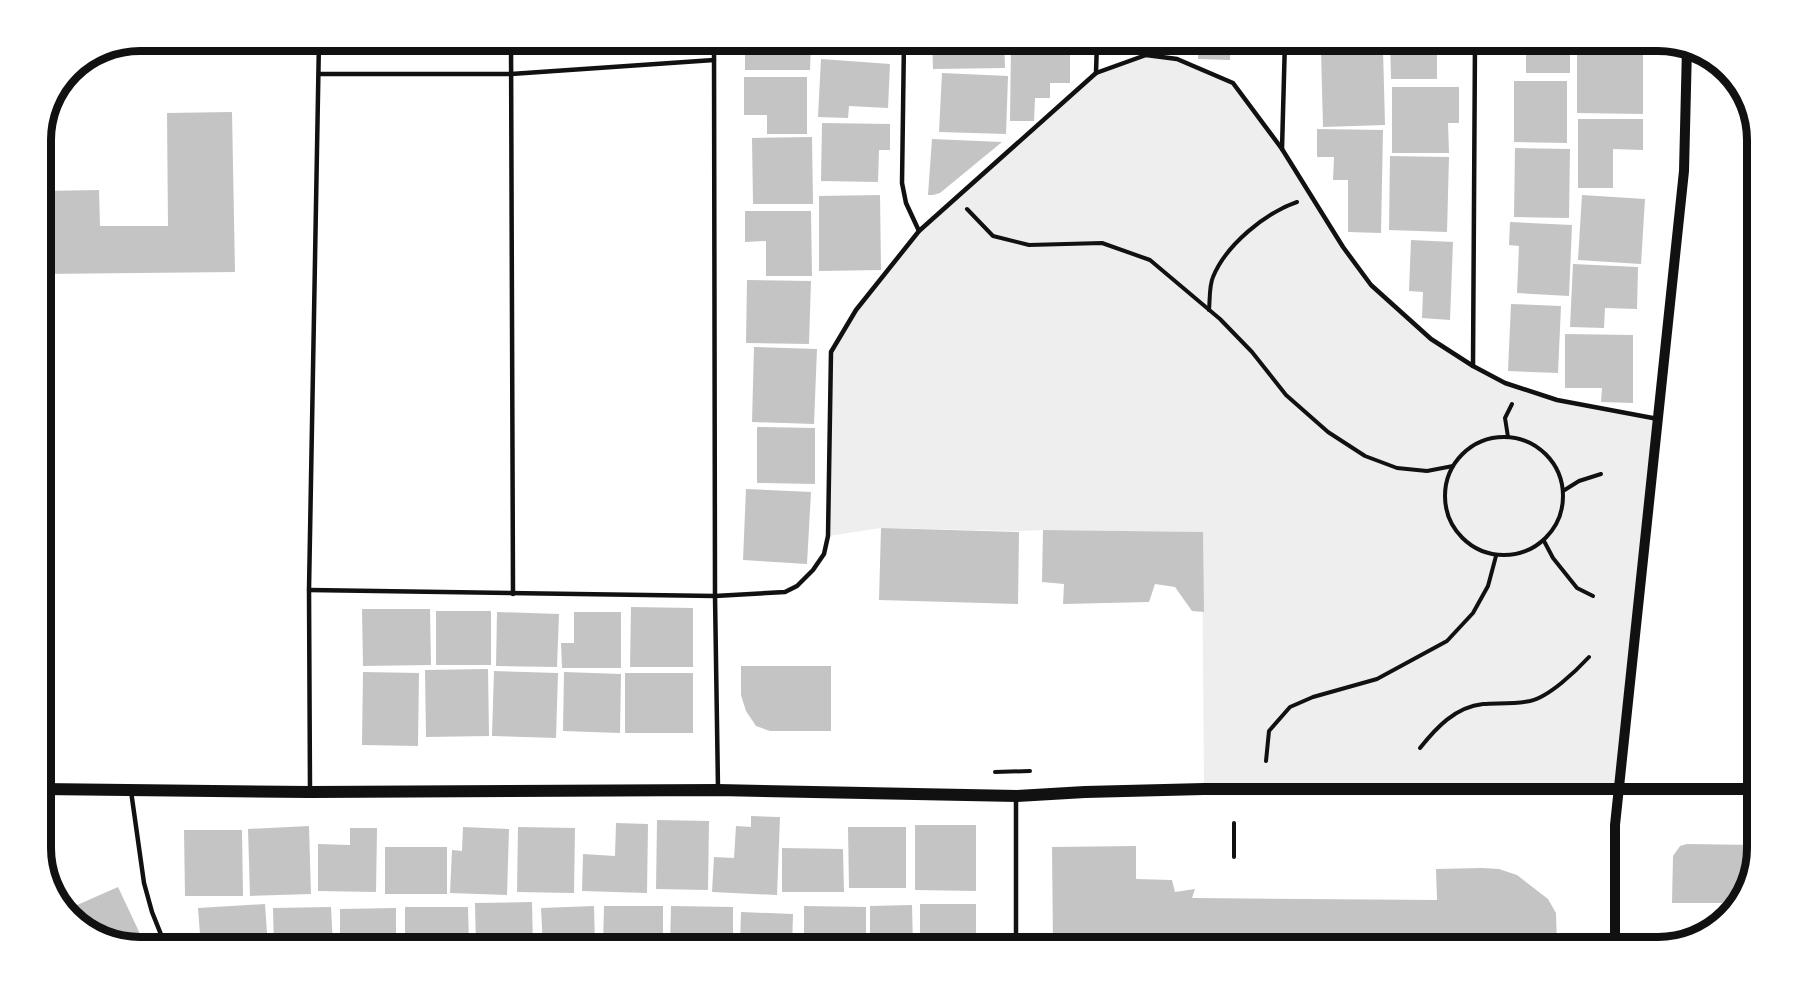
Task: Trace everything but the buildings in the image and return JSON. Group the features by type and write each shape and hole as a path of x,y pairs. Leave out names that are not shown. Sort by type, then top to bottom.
{"main road":[{"path":"51,789 310,792 718,790 1017,796 1204,789 1747,789"}],"street":[{"path":"1615,937 1615,825 1684,171 1687,56"}],"lane":[{"path":"310,792 309,590 319,51"},
{"path":"511,51 513,594"},
{"path":"714,51 715,596 718,790"},
{"path":"904,51 902,183 906,203 920,231"},
{"path":"1096,51 1096,73"},
{"path":"1282,149 1285,51"},
{"path":"1473,366 1475,51"},
{"path":"309,590 715,596 784,592 805,580 824,554 828,536 831,352 856,310 920,231 1096,73 1146,56 1177,59 1233,83 1282,149 1343,247 1371,285 1431,339 1505,383 1557,400 1658,419"},
{"path":"319,74 511,74 714,60"},
{"path":"130,789 144,883 162,937"},
{"path":"1016,937 1017,796"}],"path":[{"path":"959,196 968,211 993,236 1029,245 1102,243 1150,260 1220,319 1252,352 1286,395 1328,432 1365,456 1397,468 1427,471 1453,466"},
{"path":"1209,311 1212,278 1233,245 1281,208 1312,196"},
{"path":"1508,437 1505,417 1514,399 1529,390"},
{"path":"1508,437 1522,439 1539,448 1553,463 1561,480 1564,500 1560,519 1544,541 1516,555 1496,556 1478,550 1462,538 1450,522 1444,503 1446,483 1453,466 1466,450 1482,440 1508,437"},
{"path":"1563,491 1578,481 1600,474"},
{"path":"1544,541 1553,558 1577,588 1593,597"},
{"path":"1266,761 1269,731 1290,707 1313,697 1377,679 1447,641 1473,613 1488,586 1496,556"},
{"path":"1420,748 1434,731 1458,711 1480,705 1532,701 1579,668 1589,657"},
{"path":"1234,823 1234,857"}],"shaded area":[{"path":"1146,55 1177,59 1233,83 1282,149 1343,247 1371,285 1431,339 1505,383 1597,409 1658,419 1620,788 1204,789 1202,532 881,528 828,536 831,352 856,310 919,231 1096,73"}]}
